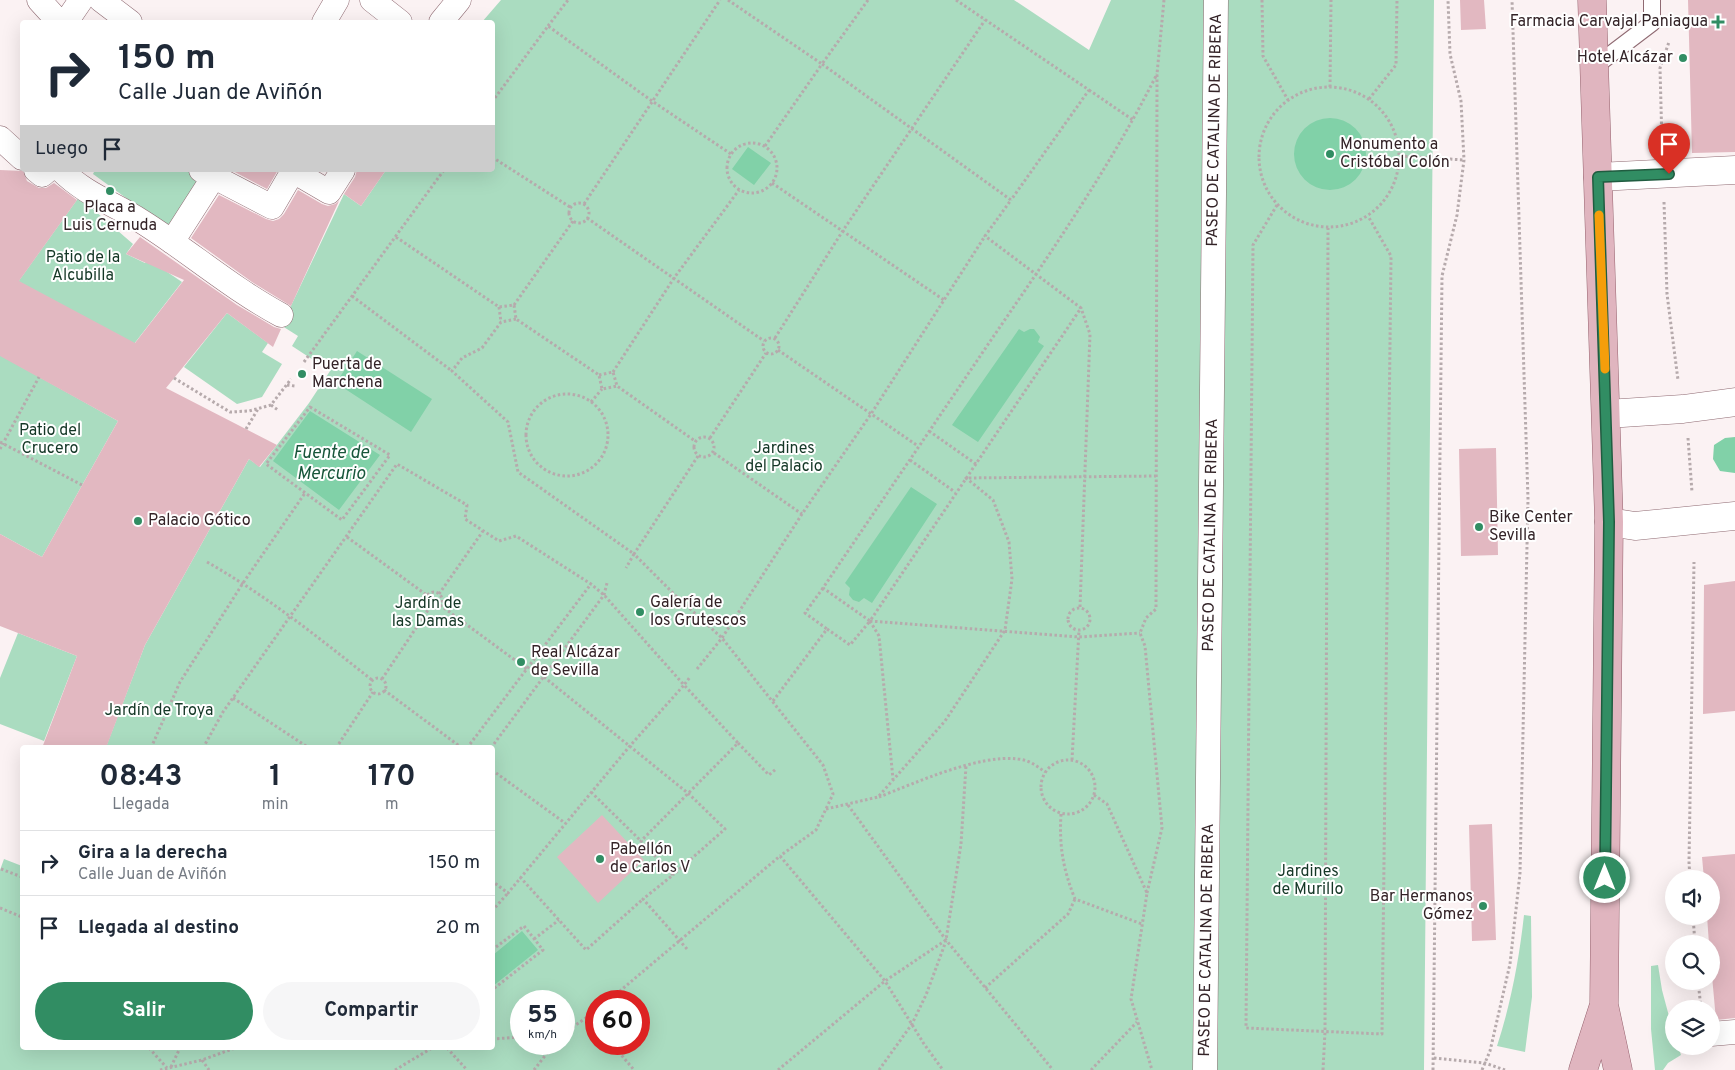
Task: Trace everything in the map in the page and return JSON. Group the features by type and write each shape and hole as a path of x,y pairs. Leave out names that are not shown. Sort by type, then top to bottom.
{"main road":[{"path":"1592,0 1607,414 1609,522 1604,1005 1618,1070"},
{"path":"1583,1070 1604,1005"}],"street":[{"path":"39,0 57,20"},
{"path":"67,20 82,0"},
{"path":"101,0 127,20"},
{"path":"325,20 337,0"},
{"path":"372,0 397,20"},
{"path":"443,20 459,0"},
{"name":"PASEO DE CATALINA DE RIBERA","path":"1206,1070 1216,0"},
{"path":"0,138 20,156"},
{"path":"1598,177 1735,170"},
{"path":"63,172 82,189 140,220 257,302 280,315"},
{"path":"172,242 207,174 272,207 293,172"},
{"path":"296,172 329,192 342,172"},
{"path":"1607,414 1683,409 1735,402"},
{"path":"1609,522 1635,526 1735,516"},
{"path":"1720,1033 1735,1032"}],"lane":[{"path":"1594,67 1652,23 1652,0"}],"path":[{"path":"495,98 568,0"},
{"path":"584,204 720,0"},
{"path":"728,0 822,64 1011,200"},
{"path":"765,146 868,0"},
{"path":"956,0 1133,120"},
{"path":"1152,1070 1131,999 1147,893 1162,828 1145,646 1140,633 1146,618 1156,609 1157,74 1164,0"},
{"path":"1262,0 1263,56 1288,100"},
{"path":"1330,87 1331,0"},
{"path":"1369,99 1396,65 1397,0"},
{"path":"1434,1070 1442,276 1457,215 1464,160 1461,101 1450,54 1448,0"},
{"path":"1482,1070 1490,1051 1510,964 1520,854 1528,499 1512,0"},
{"path":"775,338 842,232 985,20"},
{"path":"548,26 652,101 731,154"},
{"path":"1081,308 976,464 955,492 870,621 850,645 806,613 1036,274 1133,120 1157,74"},
{"path":"1330,87 1351,90 1369,99 1382,111 1391,124 1400,156 1398,174 1391,190 1381,204 1368,216 1349,225 1328,228 1300,221 1277,205 1266,188 1260,170 1259,150 1264,131 1274,114 1288,100 1309,90 1330,87"},
{"path":"697,669 722,638 802,514 871,414 985,236 1089,90"},
{"path":"758,143 765,146 770,150 777,163 777,170 772,182 768,187 757,192 739,190 728,178 726,170 727,161 731,154 743,144 758,143"},
{"path":"1400,156 1464,160"},
{"path":"495,159 570,207"},
{"path":"304,362 443,172"},
{"path":"772,182 842,232 944,300"},
{"path":"599,375 613,372 674,278 739,190"},
{"path":"577,202 584,204 589,211 587,218 581,223 573,221 568,215 570,207 577,202"},
{"path":"1277,205 1253,245 1246,1028 1382,1034 1391,256 1368,216"},
{"path":"587,218 764,341"},
{"path":"516,319 514,305 573,221"},
{"path":"1323,1070 1325,1032 1328,228"},
{"path":"985,236 1081,308 1090,334 1080,607"},
{"path":"396,237 499,307 514,305"},
{"path":"352,296 452,371 508,422 518,472 634,554 722,638 823,765 833,794 816,830 780,856 621,990"},
{"path":"499,307 501,322"},
{"path":"452,371 462,358 482,348 501,322 516,319 599,375 602,389"},
{"path":"769,337 775,338 779,344 778,350 773,354 766,353 762,348 764,341 769,337"},
{"path":"778,350 918,446"},
{"path":"710,438 766,353"},
{"path":"613,372 617,386 695,441"},
{"path":"0,448 1,443 39,377"},
{"path":"174,378 230,412 258,409 271,405 291,379"},
{"path":"287,385 295,386"},
{"path":"591,402 602,389 617,386"},
{"path":"566,394 579,396 591,402 600,411 606,422 606,447 601,459 592,468 568,477 543,469 534,460 528,448 526,436 528,423 533,412 542,403 554,396 566,394"},
{"path":"271,405 278,410"},
{"path":"310,408 390,455 342,520 304,493 266,464 296,422 310,408"},
{"path":"246,430 258,409"},
{"path":"929,431 976,464"},
{"path":"1687,435 1693,499"},
{"path":"702,436 710,438 715,445 714,453 706,458 698,456 693,449 695,441 702,436"},
{"path":"1,443 82,485"},
{"path":"714,453 802,514"},
{"path":"626,568 698,456"},
{"path":"910,460 955,492"},
{"path":"205,745 223,712 397,464 467,505 465,519 499,541 516,536 591,584 604,595 768,775 776,769"},
{"path":"966,478 1156,476"},
{"path":"878,797 945,721 1005,630 1012,579 1009,542 992,500 966,478"},
{"path":"152,745 180,682 304,493"},
{"path":"439,594 484,531"},
{"path":"346,537 428,596"},
{"path":"208,562 244,583 290,615 372,680"},
{"path":"1689,870 1694,562"},
{"path":"493,745 604,595 607,583"},
{"path":"469,745 591,584"},
{"path":"823,588 870,621 879,636 894,780"},
{"path":"433,592 439,594 442,599 440,605 436,608 430,607 427,602 428,596 433,592"},
{"path":"440,605 527,669"},
{"path":"382,679 430,607"},
{"path":"1080,607 1086,609 1090,619 1089,625 1085,629 1079,630 1073,629 1068,624 1067,618 1069,612 1074,608 1080,607"},
{"path":"870,621 1079,637 1140,633"},
{"path":"772,700 827,629"},
{"path":"1072,760 1079,630"},
{"path":"495,908 690,677"},
{"path":"520,878 586,950 643,898 673,875 725,829 689,794 544,678"},
{"path":"372,680 382,679"},
{"path":"382,679 385,682 384,690"},
{"path":"372,680 370,686 373,692"},
{"path":"373,692 379,693 384,690"},
{"path":"384,690 458,745"},
{"path":"338,745 373,692"},
{"path":"233,698 304,745"},
{"path":"641,842 738,743"},
{"path":"826,809 878,797 966,766 1002,758 1020,759 1034,764 1045,772"},
{"path":"1072,760 1080,762 1091,772 1096,787 1090,802 1078,812 1061,814 1053,810 1043,797 1042,780 1050,766 1057,762 1072,760"},
{"path":"879,1070 912,1024 926,996 946,940 961,844 966,766"},
{"path":"495,772 565,823"},
{"path":"591,792 673,875"},
{"path":"1094,795 1107,804 1147,893"},
{"path":"848,804 946,940 1053,1070"},
{"path":"1061,814 1060,851 1065,875 1075,899 1142,924"},
{"path":"780,856 885,980 924,1044 944,1070"},
{"path":"0,869 20,876"},
{"path":"495,883 508,893"},
{"path":"643,898 687,949"},
{"path":"985,988 1068,914 1075,899"},
{"path":"0,908 20,916"},
{"path":"534,939 559,920"},
{"path":"495,948 524,926 543,950 495,988"},
{"path":"778,1070 885,980 946,940"},
{"path":"1090,1070 1138,1021"},
{"path":"495,1039 510,1038"},
{"path":"151,1050 169,1068"},
{"path":"169,1068 179,1050"},
{"path":"160,1070 202,1060 230,1050"},
{"path":"396,1070 429,1050"},
{"path":"449,1050 467,1070"},
{"path":"534,1070 546,1055"},
{"path":"621,1055 634,1070"},
{"path":"1434,1058 1485,1063 1505,1070"},
{"path":"202,1060 209,1070"}],"green space":[{"name":"Jardines del Palacio","path":"501,0 1014,0 1089,50 1111,0 1434,0 1424,1070 0,1070 0,870 4,859 20,865 20,1050 495,1050 495,745 107,745 145,645 249,459 260,467 309,403 330,371 292,346 298,336 279,324 289,310 344,194 361,206 385,172 495,172 495,20 484,20"},
{"path":"94,172 192,172 204,182 173,232 93,174"},
{"name":"Patio de la Alcubilla","path":"79,197 133,244 126,254 145,263 148,259 182,282 134,344 18,282"},
{"path":"227,313 268,343 262,352 282,364 262,397 237,404 184,367"},
{"name":"Patio del Crucero","path":"0,355 118,421 42,557 0,534"},
{"path":"18,633 77,656 44,741 0,724 0,678"},
{"path":"1524,915 1531,916 1532,997 1525,1052 1497,1046 1514,981"},
{"path":"1658,965 1665,1001 1665,1055 1681,1055 1668,1063 1663,1070 1655,1070 1651,1029 1651,966"}],"water":[{"path":"1323,118 1337,118 1356,128 1366,147 1366,161 1356,180 1337,190 1323,190 1304,180 1294,161 1294,147 1304,128"},
{"path":"748,147 771,163 754,185 732,169"},
{"path":"1019,329 1024,332 1034,329 1040,337 1038,342 1044,346 978,442 952,425"},
{"path":"357,351 432,399 411,432 336,383"},
{"name":"Fuente de Mercurio","path":"310,411 380,455 339,510 273,461"},
{"path":"1735,437 1735,473 1720,471 1713,459 1714,445 1725,438"},
{"path":"911,487 937,504 872,603 864,598 859,602 853,600 849,595 850,588 845,583"},
{"path":"522,931 538,950 495,984 495,953"}],"building":[{"path":"1460,0 1484,0 1486,29 1461,30"},
{"path":"1688,0 1735,0 1735,152 1692,153"},
{"path":"0,170 23,172 27,181 39,188 46,188 54,183 77,200 19,281 135,343 184,280 126,254 140,237 237,305 274,327 281,329 273,347 227,313 166,388 277,445 259,467 249,459 145,645 107,745 43,745 77,656 0,626 0,534 42,557 118,421 0,356"},
{"path":"235,172 277,172 267,189"},
{"path":"356,172 385,172 361,206 344,194"},
{"path":"298,190 328,206 339,201 291,306 252,282 191,238 219,195 273,221 279,219 284,214"},
{"name":"Bike Center Sevilla","path":"1496,448 1498,555 1461,556 1459,449"},
{"path":"1735,581 1735,711 1703,714 1704,585"},
{"name":"Pabellón de Carlos V","path":"602,815 644,860 598,903 557,857"},
{"name":"Bar Hermanos Gómez","path":"1492,824 1496,940 1472,941 1469,825"},
{"path":"1735,854 1735,1018 1720,1020 1720,1000 1714,1000 1713,990 1720,990 1720,935 1708,935 1708,925 1720,925 1720,870 1703,870 1702,857"}],"slow traffic":[{"path":"1599,215 1605,369"}],"place":[{"name":"Farmacia Carvajal Paniagua","path":"1718,22"},
{"name":"Hotel Alcázar","path":"1683,58"},
{"name":"Monumento a Cristóbal Colón","path":"1330,154"},
{"name":"Placa a Luis Cernuda","path":"110,191"},
{"name":"Puerta de Marchena","path":"302,374"},
{"name":"Palacio Gótico","path":"138,521"},
{"name":"Bike Center Sevilla","path":"1479,527"},
{"name":"Galería de los Grutescos","path":"640,612"},
{"name":"Real Alcázar de Sevilla","path":"521,662"},
{"name":"Pabellón de Carlos V","path":"600,859"},
{"name":"Bar Hermanos Gómez","path":"1483,906"}],"route":[{"path":"1605,878 1609,522 1598,177 1669,174"}],"park label":[{"name":"Jardín de las Damas","path":"428,613"},
{"name":"Jardín de Troya","path":"159,711"},
{"name":"Jardines de Murillo","path":"1308,881"}]}
